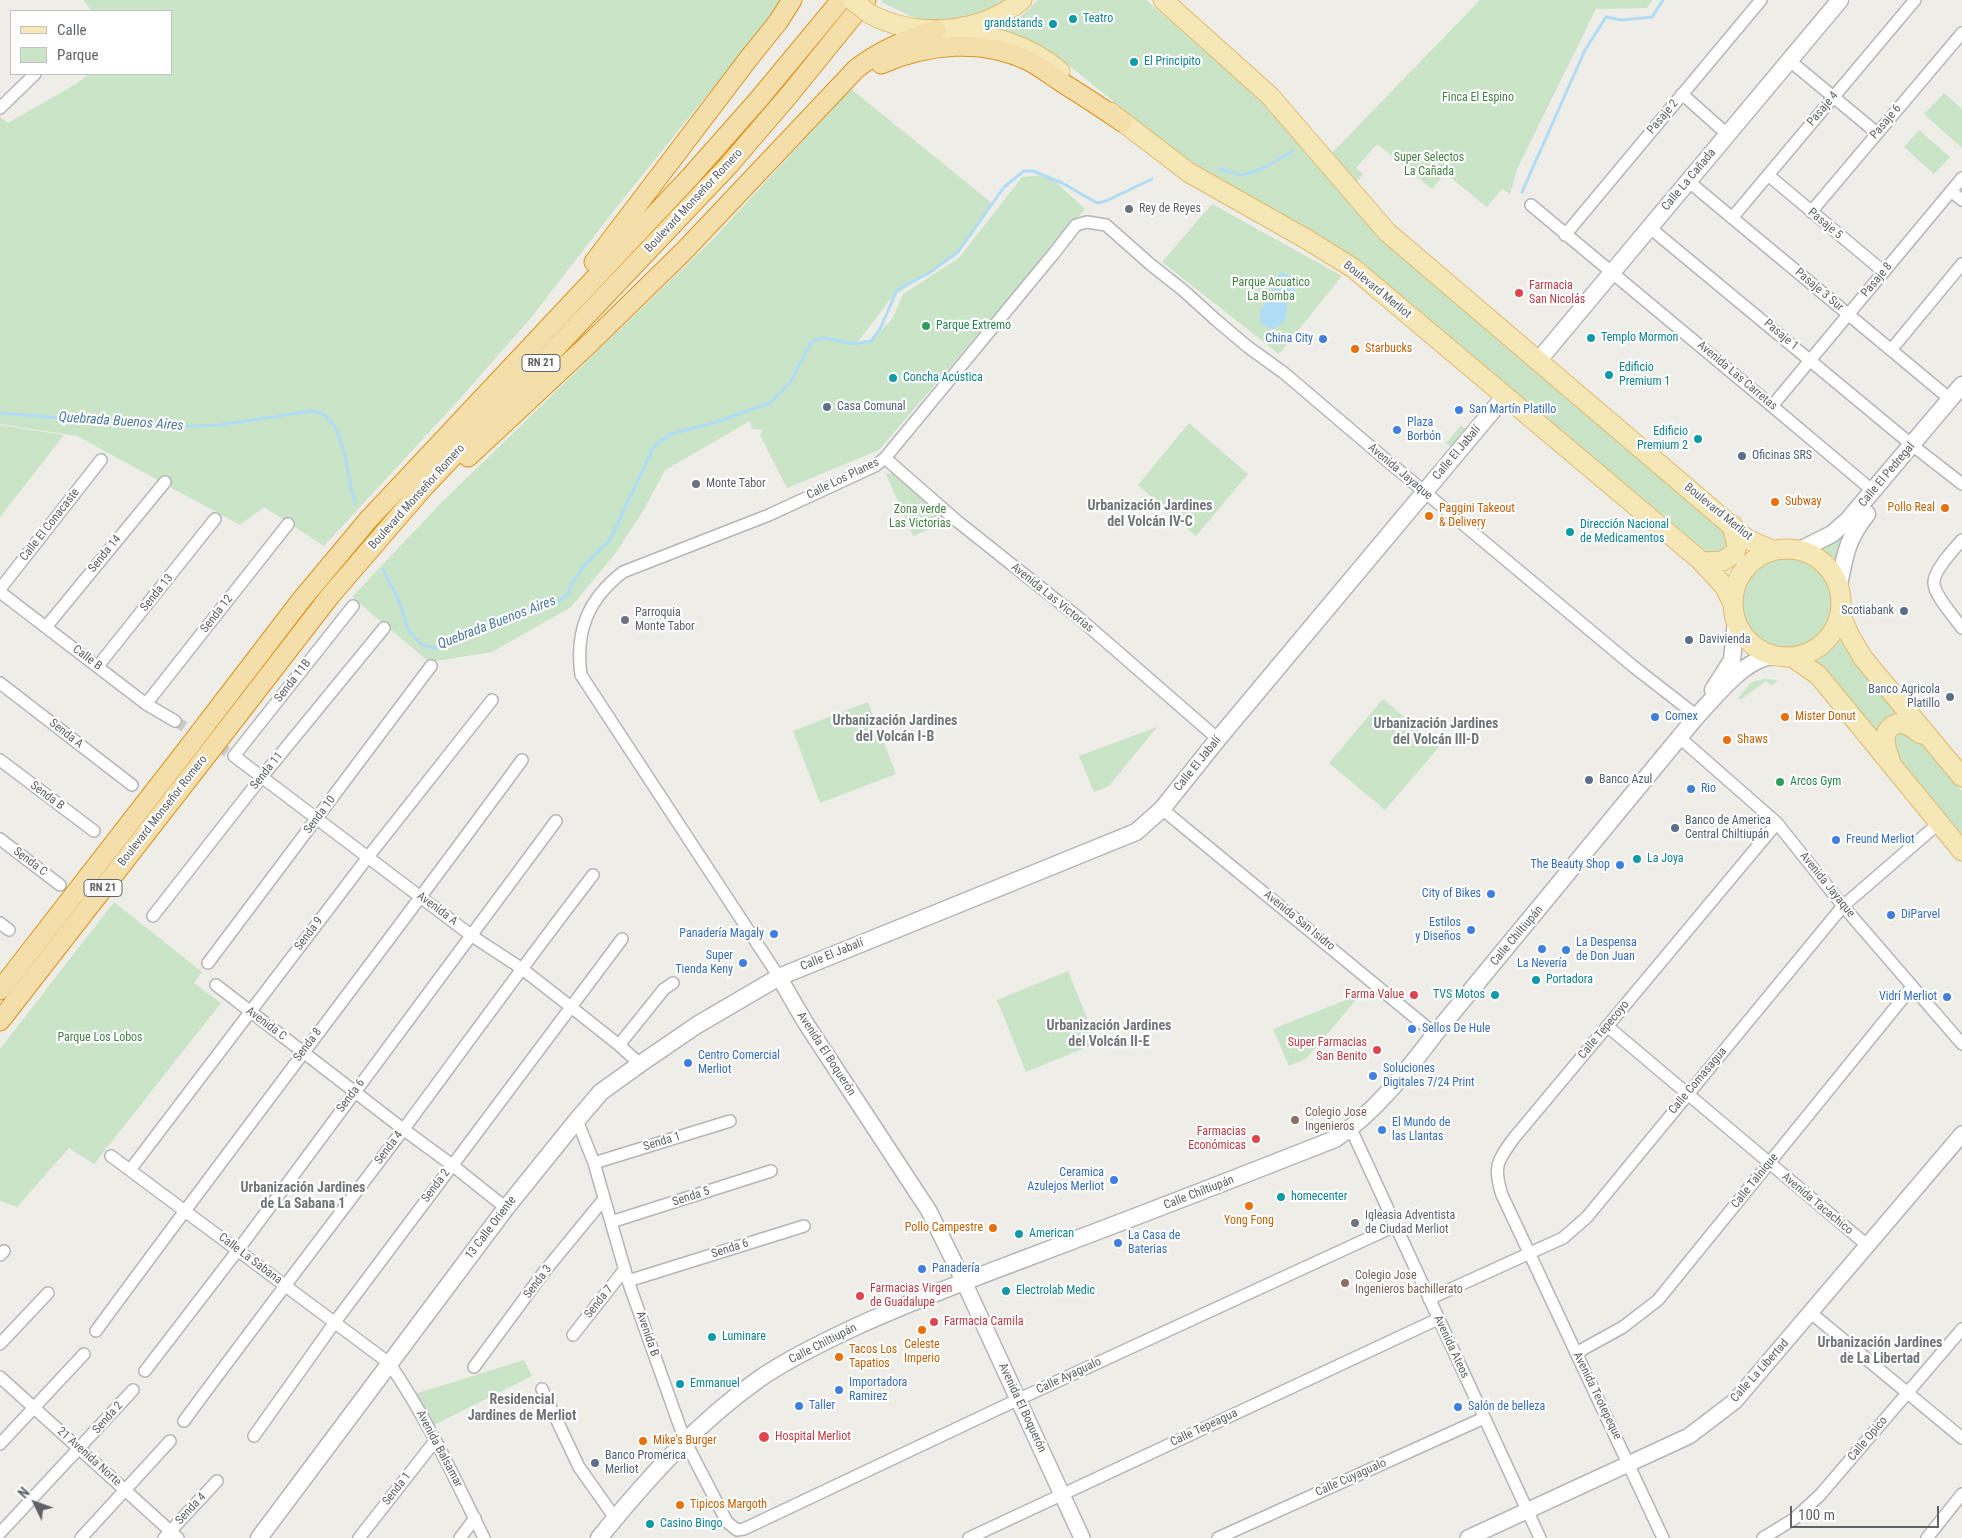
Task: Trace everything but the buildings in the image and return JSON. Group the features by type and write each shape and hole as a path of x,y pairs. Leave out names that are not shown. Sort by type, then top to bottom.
{"highway":[{"path":"417,465 605,249 731,81 778,22 792,0"},
{"name":"Boulevard Monseñor Romero","path":"0,990 322,575 368,520 417,465 690,177 759,99 841,0"},
{"name":"Boulevard Monseñor Romero","path":"0,1021 330,596 424,487 729,165 868,7"},
{"path":"380,538 590,343 672,263 821,107 843,81 873,56 905,40 943,30"},
{"path":"821,107 856,79 881,64 914,51 957,46 993,50 1030,62 1122,122"}],"main road":[{"name":"Boulevard Merliot","path":"852,0 899,24 999,38 1031,51 1053,65 1122,122 1188,172 1308,240 1353,268 1504,397 1703,562 1726,587 1732,602"},
{"path":"943,30 985,21 1001,14 1022,0"},
{"name":"Boulevard Merliot","path":"1163,0 1270,96 1387,232 1747,539 1772,550"},
{"name":"Calle La Cañada","path":"1538,361 1840,0"},
{"name":"Calle El Pedregal","path":"1800,550 1832,534 1848,520 1915,448 1956,400 1962,385"},
{"name":"Calle El Jabalí","path":"779,976 1136,832 1162,809 1218,739 1504,397"},
{"name":"Calle El Pedregal","path":"1839,585 1847,545 1854,530 1915,448"},
{"path":"1703,562 1723,561 1735,553 1737,546 1732,525"},
{"path":"1779,657 1803,654 1823,644 1830,635 1840,614 1841,595 1839,585 1833,573 1824,562 1813,554 1786,548 1772,550 1759,556 1748,564 1740,575 1734,588 1732,602 1736,621 1748,641 1768,654 1818,674 1962,851"},
{"path":"1840,614 1863,658 1930,741 1962,777"},
{"name":"Calle Chiltiupán","path":"1698,716 1732,660 1736,621"},
{"name":"Calle Chiltiupán","path":"600,1537 640,1486 723,1405 780,1366 826,1340 964,1282 1163,1207 1335,1139 1351,1129 1364,1118 1411,1066 1435,1034 1698,716 1728,684 1746,669 1779,657"},
{"path":"1890,762 1885,740 1886,732 1893,724 1905,724 1930,741"},
{"name":"13 Calle Oriente","path":"259,1538 506,1208 602,1092 697,1025 779,976"}],"street":[{"name":"Pasaje 2","path":"1564,235 1761,0"},
{"name":"Pasaje 4","path":"1732,218 1915,0"},
{"name":"Pasaje 6","path":"1811,212 1962,32"},
{"path":"1790,61 1877,133"},
{"path":"0,108 34,75"},
{"path":"1682,94 1727,134"},
{"name":"Pasaje 5","path":"1768,175 1884,272"},
{"name":"Pasaje 8","path":"1772,406 1962,178"},
{"name":"Pasaje 3 Sur","path":"1688,182 1891,350 1956,400"},
{"path":"1951,191 1962,200"},
{"name":"Avenida Las Carretas","path":"1531,205 1564,235 1772,406 1873,492"},
{"name":"Calle Los Planes","path":"606,585 623,572 784,508 875,466 885,458 1076,225 1086,222 1106,225"},
{"name":"Avenida Jayaque","path":"1106,225 1150,264 1184,290 1248,347 1284,373 1634,667 1698,716"},
{"name":"Pasaje 1","path":"1649,227 1915,448 1962,484"},
{"path":"1891,350 1962,264"},
{"name":"Avenida Las Victorias","path":"885,458 957,520 1079,618 1218,739"},
{"name":"Calle El Conacaste","path":"0,591 101,460"},
{"name":"Senda 14","path":"46,627 165,482"},
{"name":"Senda 13","path":"98,666 215,519"},
{"name":"Senda 12","path":"146,704 288,524"},
{"path":"1962,540 1936,572 1934,582 1936,591 1962,628"},
{"name":"Avenida El Boquerón","path":"606,585 589,611 584,626 579,658 581,675 779,976 805,1022 929,1211 1019,1399 1082,1538"},
{"name":"Calle B","path":"0,591 146,704 175,721"},
{"name":"Senda 11B","path":"234,756 353,606"},
{"name":"Senda 11","path":"152,916 261,778 384,628"},
{"name":"Senda 10","path":"208,963 431,666"},
{"name":"Senda A","path":"0,683 132,785"},
{"name":"Senda 9","path":"130,1170 368,856 492,700"},
{"name":"Avenida Jayaque","path":"1680,738 1778,824 1843,906 1962,1044"},
{"name":"Avenida A","path":"234,756 472,936 521,968 619,1045 640,1064"},
{"name":"Senda B","path":"0,760 94,831"},
{"name":"Senda 8","path":"96,1331 184,1210 421,897 522,760"},
{"name":"Avenida San Isidro","path":"1162,809 1435,1034"},
{"name":"Senda 6","path":"145,1370 238,1250 556,821"},
{"name":"Calle Comasagua","path":"1430,1300 1563,1238 1587,1217 1843,906 1939,823"},
{"name":"Calle Tepecoyo","path":"1530,1254 1502,1195 1496,1177 1499,1157 1778,824"},
{"name":"Senda C","path":"0,839 60,885"},
{"name":"Senda 4","path":"184,1421 521,968 593,875"},
{"name":"Senda 2","path":"254,1436 335,1322 622,939"},
{"path":"619,1045 664,989 673,983"},
{"name":"Avenida C","path":"216,986 506,1208"},
{"name":"Calle Talnique","path":"1576,1353 1623,1327 1658,1300 1912,987"},
{"name":"Avenida Tacachico","path":"1607,1026 1867,1245"},
{"name":"Avenida B","path":"577,1120 594,1164 628,1281 685,1441 727,1522 737,1530 744,1529"},
{"name":"Senda 1","path":"594,1164 730,1121"},
{"name":"Avenida Ateos","path":"1351,1129 1540,1538"},
{"name":"Calle La Libertad","path":"1468,1538 1689,1436 1735,1401 1812,1313 1867,1245 1962,1134"},
{"name":"Calle La Sabana","path":"112,1156 389,1363"},
{"name":"Senda 5","path":"611,1222 771,1171"},
{"name":"Senda 3","path":"474,1367 544,1272 604,1199"},
{"name":"Senda 6","path":"628,1281 804,1226"},
{"name":"Calle Ayagualo","path":"744,1529 1019,1399 1395,1226"},
{"name":"Avenida Teotepeque","path":"1530,1254 1663,1538"},
{"name":"Senda 7","path":"573,1335 625,1269"},
{"path":"0,1344 48,1293"},
{"path":"1812,1313 1962,1438"},
{"name":"Calle Tepeagua","path":"969,1538 1063,1496 1438,1319"},
{"name":"Calle Opico","path":"1763,1538 1794,1519 1820,1496 1962,1329"},
{"path":"0,1444 84,1354"},
{"name":"Avenida Balsamar","path":"389,1363 408,1390 484,1538"},
{"name":"21 Avenida Norte","path":"0,1377 126,1490 171,1536"},
{"path":"542,1389 579,1467 615,1518"},
{"name":"Senda 2","path":"0,1533 133,1390"},
{"name":"Calle Cuyagualo","path":"1218,1538 1484,1418"},
{"path":"81,1538 170,1441"},
{"name":"Senda 1","path":"359,1538 435,1441"},
{"name":"Senda 4","path":"171,1536 217,1481"},
{"path":"1927,1538 1962,1494"},
{"path":"460,1538 474,1518"}],"green space":[{"path":"84,0 784,0 619,204 530,319 456,403 324,546 264,507 240,525 77,436 0,424 0,117 8,123 76,84 88,75 172,75 172,10 90,10"},
{"path":"883,0 1007,0 963,23 928,24 881,2"},
{"path":"1038,0 1146,0 1267,105 1387,243 1734,541 1718,561 1361,265 1177,153 1071,67 1021,39 998,31 1025,13"},
{"name":"Finca El Espino","path":"1480,0 1652,0 1647,8 1596,9 1517,169 1510,194 1502,189 1487,207 1445,173 1432,189 1377,144 1356,168 1363,174 1357,182 1394,229 1330,155"},
{"path":"851,89 993,204 956,254 892,297 857,343 871,341 893,318 903,294 959,258 1022,177 1048,175 1085,209 879,450 787,488 760,435 763,430 752,429 750,421 665,470 643,511 615,554 571,607 492,652 429,662 352,597 440,504 713,239"},
{"path":"1944,93 1962,109 1962,148 1924,114"},
{"path":"1919,130 1950,157 1934,174 1904,147"},
{"name":"Parque Acuatico La Bomba","path":"1212,204 1342,276 1279,354 1162,262"},
{"path":"1189,423 1248,474 1196,536 1138,485"},
{"path":"0,425 64,435 0,517"},
{"path":"1461,425 1468,431 1452,448 1446,443"},
{"name":"Zona verde Las Victorias","path":"893,473 948,522 913,536 886,474"},
{"path":"1852,528 1840,565 1817,549 1841,538"},
{"path":"1787,558 1804,561 1819,571 1829,586 1832,603 1829,620 1819,635 1804,645 1787,648 1770,645 1755,635 1745,620 1742,603 1745,586 1755,571 1770,561"},
{"path":"1840,625 1897,709 1894,716 1876,733 1807,660 1827,649"},
{"path":"1764,679 1778,680 1772,685 1766,681 1740,700 1738,698 1752,682"},
{"path":"1383,699 1439,747 1385,810 1329,763"},
{"path":"868,702 896,774 820,803 793,731"},
{"path":"1157,727 1109,786 1094,792 1079,756"},
{"path":"1908,727 1962,791 1962,840 1889,750 1892,728"},
{"name":"Parque Los Lobos","path":"114,902 202,972 194,983 221,1003 94,1164 69,1148 17,1207 0,1201 0,1049"},
{"path":"1068,971 1097,1043 1026,1072 997,1000"},
{"path":"1361,994 1306,1059 1289,1066 1273,1029"},
{"path":"524,1360 532,1376 434,1425 415,1394"}],"water":[{"path":"1280,272 1298,279 1294,293 1287,304 1286,318 1279,326 1271,329 1261,324 1260,315 1261,309 1271,298 1273,286"}],"waterway":[{"path":"1522,192 1585,50 1606,17 1621,20 1652,17 1663,0"},
{"name":"Quebrada Buenos Aires","path":"1220,169 1241,175 1260,170 1293,151"},
{"name":"Quebrada Buenos Aires","path":"383,569 397,596 409,631 422,645 436,648 460,641 517,613 557,602 568,594 572,583 584,566 610,540 653,448 670,434 710,424 770,403 789,384 812,341 825,338 853,344 871,341 880,329 897,290 929,273 958,252 1004,187 1024,171 1033,171 1062,183 1097,203 1106,201 1152,179"},
{"name":"Quebrada Buenos Aires","path":"0,413 168,427 220,425 311,411 317,412 326,416 338,434 355,503"}],"tunnel":[{"path":"175,721 234,756"}],"place":[{"name":"Teatro","path":"1073,19"},
{"name":"grandstands","path":"1053,24"},
{"name":"El Principito","path":"1134,62"},
{"name":"Rey de Reyes","path":"1129,209"},
{"name":"Farmacia San Nicolás","path":"1519,293"},
{"name":"Parque Extremo","path":"926,326"},
{"name":"Templo Mormon","path":"1591,338"},
{"name":"China City","path":"1323,339"},
{"name":"Starbucks","path":"1355,349"},
{"name":"Edificio Premium 1","path":"1609,375"},
{"name":"Concha Acústica","path":"893,378"},
{"name":"Casa Comunal","path":"827,407"},
{"name":"San Martín Platillo","path":"1459,410"},
{"name":"Plaza Borbón","path":"1397,430"},
{"name":"Edificio Premium 2","path":"1698,439"},
{"name":"Oficinas SRS","path":"1742,456"},
{"name":"Monte Tabor","path":"696,484"},
{"name":"Subway","path":"1775,502"},
{"name":"Pollo Real","path":"1945,508"},
{"name":"Paggini Takeout & Delivery","path":"1429,516"},
{"name":"Dirección Nacional de Medicamentos","path":"1570,532"},
{"name":"Scotiabank","path":"1904,611"},
{"name":"Parroquia Monte Tabor","path":"625,620"},
{"name":"Davivienda","path":"1689,640"},
{"name":"Banco Agricola Platillo","path":"1950,697"},
{"name":"Comex","path":"1655,717"},
{"name":"Mister Donut","path":"1785,717"},
{"name":"Shaws","path":"1727,740"},
{"name":"Banco Azul","path":"1589,780"},
{"name":"Arcos Gym","path":"1780,782"},
{"name":"Rio","path":"1691,789"},
{"name":"Banco de America Central Chiltiupán","path":"1675,828"},
{"name":"Freund Merliot","path":"1836,840"},
{"name":"La Joya","path":"1637,859"},
{"name":"The Beauty Shop","path":"1620,865"},
{"name":"City of Bikes","path":"1491,894"},
{"name":"DiParvel","path":"1891,915"},
{"name":"Estilos y Diseños","path":"1471,930"},
{"name":"Panadería Magaly","path":"774,934"},
{"name":"La Nevería","path":"1542,949"},
{"name":"La Despensa de Don Juan","path":"1566,950"},
{"name":"Super Tienda Keny","path":"743,963"},
{"name":"Portadora","path":"1536,980"},
{"name":"Farma Value","path":"1414,995"},
{"name":"TVS Motos","path":"1495,995"},
{"name":"Vidrí Merliot","path":"1947,997"},
{"name":"Sellos De Hule","path":"1412,1029"},
{"name":"Super Farmacias San Benito","path":"1377,1050"},
{"name":"Centro Comercial Merliot","path":"688,1063"},
{"name":"Soluciones Digitales 7/24 Print","path":"1373,1076"},
{"name":"Colegio Jose Ingenieros","path":"1295,1120"},
{"name":"El Mundo de las Llantas","path":"1382,1130"},
{"name":"Farmacias Económicas","path":"1256,1139"},
{"name":"Ceramica Azulejos Merliot","path":"1114,1180"},
{"name":"homecenter","path":"1281,1197"},
{"name":"Yong Fong","path":"1249,1206"},
{"name":"Igleasia Adventista de Ciudad Merliot","path":"1355,1223"},
{"name":"Pollo Campestre","path":"993,1228"},
{"name":"American","path":"1019,1234"},
{"name":"La Casa de Baterias","path":"1118,1243"},
{"name":"Panadería","path":"922,1269"},
{"name":"Colegio Jose Ingenieros bachillerato","path":"1345,1283"},
{"name":"Electrolab Medic","path":"1006,1291"},
{"name":"Farmacias Virgen de Guadalupe","path":"860,1296"},
{"name":"Farmacia Camila","path":"934,1322"},
{"name":"Celeste Imperio","path":"922,1330"},
{"name":"Luminare","path":"712,1337"},
{"name":"Tacos Los Tapatios","path":"839,1357"},
{"name":"Emmanuel","path":"680,1384"},
{"name":"Importadora Ramirez","path":"839,1390"},
{"name":"Taller","path":"799,1406"},
{"name":"Salón de belleza","path":"1458,1407"},
{"name":"Hospital Merliot","path":"764,1437"},
{"name":"Mike's Burger","path":"643,1441"},
{"name":"Banco Promerica Merliot","path":"595,1463"},
{"name":"Tipicos Margoth","path":"680,1505"},
{"name":"Casino Bingo","path":"650,1524"}],"district":[{"name":"Urbanización Jardines del Volcán IV-C","path":"1150,514"},
{"name":"Urbanización Jardines del Volcán I-B","path":"895,730"},
{"name":"Urbanización Jardines del Volcán III-D","path":"1436,732"},
{"name":"Urbanización Jardines del Volcán II-E","path":"1109,1034"},
{"name":"Urbanización Jardines de La Sabana 1","path":"303,1196"},
{"name":"Urbanización Jardines de La Libertad","path":"1880,1352"},
{"name":"Residencial Jardines de Merliot","path":"522,1408"}],"park label":[{"name":"Super Selectos La Cañada","path":"1429,165"}]}
